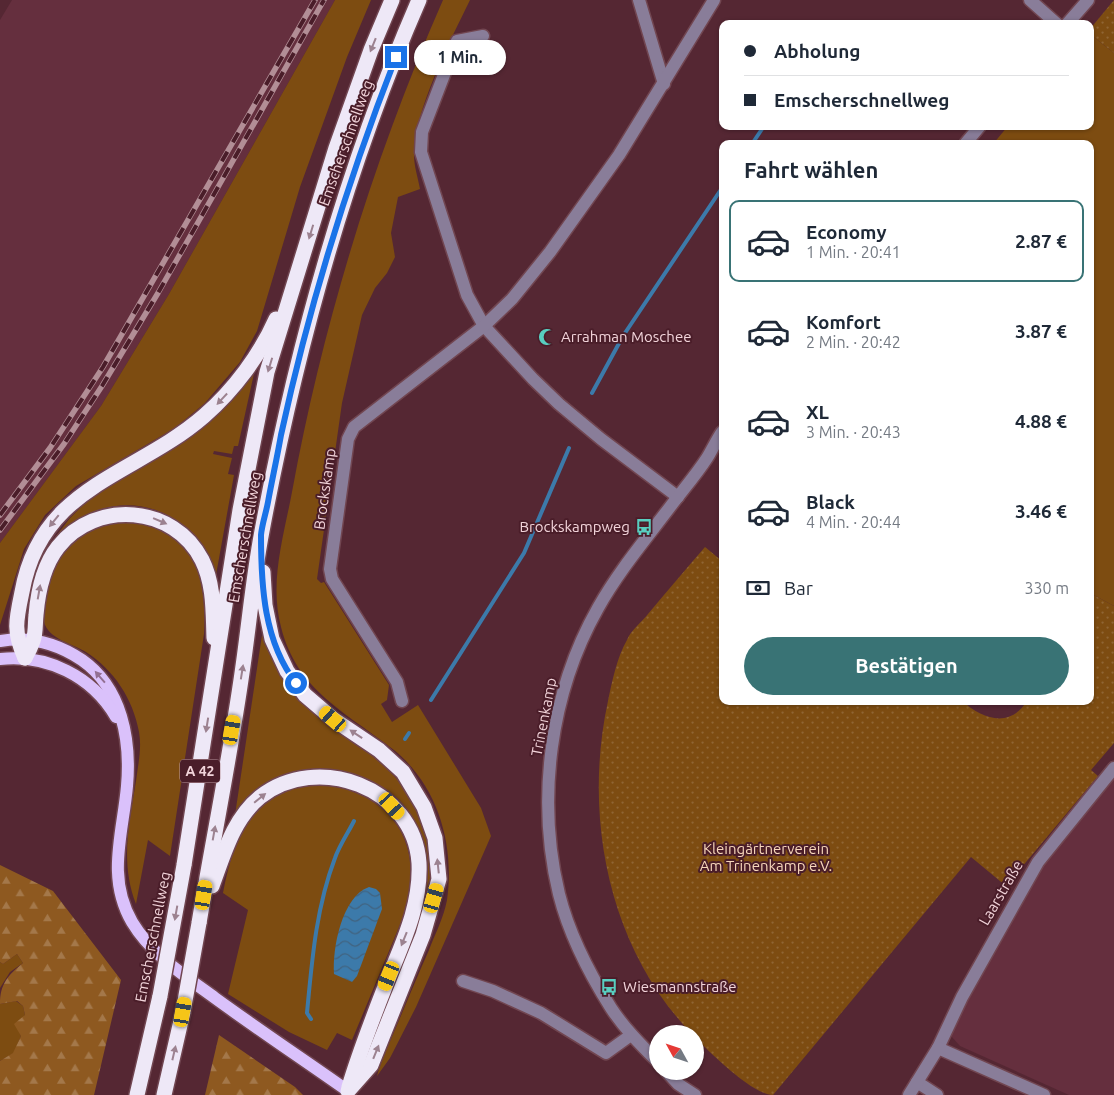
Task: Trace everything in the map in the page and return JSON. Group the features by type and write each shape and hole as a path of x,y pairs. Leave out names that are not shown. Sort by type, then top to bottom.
{"highway":[{"name":"Emscherschnellweg","path":"137,1095 160,996 184,865 240,510 267,372 336,148 371,50 392,0"},
{"name":"Emscherschnellweg","path":"164,1095 209,883 242,674 261,533 292,385 344,196 368,129 419,0"},
{"path":"25,658 16,639 18,613 26,574 38,545 56,518 78,497 188,428 215,406 240,378 264,343 300,268"},
{"path":"25,658 34,640 41,582 48,564 58,547 72,532 89,522 118,514 138,514 157,520 174,529 189,542 201,558 209,577 213,599 215,677"},
{"path":"261,533 264,604 272,639 287,671 305,694 333,719 379,750 403,772 424,807 435,838 440,879 423,936 371,1065 349,1094"},
{"path":"209,883 231,836 248,808 274,788 290,781 321,776 354,782 381,796 403,819 416,846 419,861 418,892 410,923 361,1047 349,1094"}],"main road":[{"path":"0,641 16,639 34,640 59,647 74,655 96,673 113,696 124,723 127,786 116,867 121,896 132,922 152,947 178,971 349,1094"},
{"path":"0,659 25,658 54,665 68,671 93,688 112,710 126,737"}],"street":[{"path":"639,0 664,84"},
{"path":"484,326 512,299 550,252 619,155 714,0"},
{"path":"1030,0 1052,20"},
{"path":"1070,20 1088,0"},
{"path":"482,36 457,41 422,132 421,152 467,295 484,326 559,404 601,439 678,496"},
{"path":"968,140 977,130"},
{"name":"Brockskamp","path":"402,701 397,682 332,579 330,569 348,439 354,427 484,326"},
{"name":"Trinenkamp","path":"649,1053 611,1009 592,976 570,926 559,894 549,811 552,745 566,682 597,609 616,578 678,496 719,436"},
{"name":"Laarstraße","path":"909,1095 938,1048 962,997 1038,862 1114,768"},
{"path":"463,982 493,991 541,1013 606,1053 632,1035"},
{"path":"938,1048 1044,1095"},
{"path":"674,1080 695,1095"},
{"path":"918,1082 937,1095"}],"shaded area":[{"path":"12,0 335,0 169,294 101,406 0,543 0,20"},
{"path":"1114,775 1114,1095 1069,1095 960,1046 952,1037 952,1031 1022,897 1042,866"}],"green space":[{"path":"335,0 371,0 347,57 300,187 257,331 240,362 205,403 175,428 76,486 45,515 24,549 0,625 0,543 101,406 169,294"},
{"path":"443,0 470,0 434,76 420,118 414,155 420,189 398,197 391,233 395,257 387,273 375,288 362,315 342,403 317,579 321,583 324,582 389,685 387,700 381,704 392,722 418,705 481,808 491,836 416,1007 390,1058 377,1076 446,906 449,879 445,838 440,818 432,799 422,781 409,765 394,750 326,698 311,684 299,668 288,649 281,627 278,610 277,576 305,429 335,303 373,180 418,59"},
{"path":"1114,0 1114,53 1094,37 1094,24"},
{"path":"1094,37 1114,53 1114,606 1094,595 1094,140 996,140 1005,130 1094,130"},
{"path":"255,369 238,446 234,446 232,454 214,451 213,454 232,458 228,474 234,475 216,575 201,545 182,525 164,514 145,507 126,505 106,508 87,515 69,525 53,540 84,504"},
{"path":"125,521 148,525 166,532 180,543 191,557 198,573 203,592 205,612 204,634 170,856 148,840 136,904 128,874 127,843 140,750 140,738 136,720 121,686 105,667 86,652 63,641 48,630 45,625 43,612 46,591 51,577 57,564 74,542 96,528"},
{"name":"Kleingärtnerverein Am Trinenkamp e.V.","path":"705,547 719,559 719,705 967,705 978,713 996,718 1004,718 1020,710 1024,705 1094,705 1094,595 1114,606 1114,743 1091,770 1098,776 1006,886 971,857 773,1095 764,1093 743,1081 704,1046 704,1025 685,1025 663,999 640,961 622,921 609,878 601,834 599,789 601,745 615,670 623,647 631,633"},
{"path":"262,635 265,636 274,663 287,684 303,702 377,760 396,778 413,801 425,828 432,858 430,890 422,916 426,892 425,858 388,794 366,780 334,771 304,771 235,815"},
{"path":"318,784 344,789 366,797 384,810 397,826 406,844 411,866 410,889 404,915 352,1040 337,1033 327,1050 289,1032 228,994 248,910 223,893 233,852 240,834 261,806 276,796 295,788"},
{"path":"0,865 53,891 121,980 94,1095 0,1095 0,1061 13,1053 21,1036 14,1024 25,1015 23,1006 17,1001 0,1004 3,985 23,963 17,954 3,964 0,962"},
{"path":"17,954 23,963 10,972 0,988 0,962 3,964"},
{"path":"16,1001 23,1006 25,1015 18,1028 21,1036 14,1053 0,1061 0,1004"},
{"path":"219,1035 295,1087 303,1095 205,1095"}],"water":[{"path":"369,887 376,889 380,893 382,909 357,976 352,982 334,974 337,938 341,924 352,901 360,892"}],"waterway":[{"path":"755,140 761,130"},
{"path":"592,393 623,336 719,192"},
{"path":"431,700 524,553 569,448"},
{"path":"405,739 409,733"},
{"path":"311,1019 307,1013 313,954 323,896 335,858 354,821"}],"railway":[{"path":"0,515 50,448 103,367 315,0"},
{"path":"0,530 64,444 102,386 158,293 324,0"}],"place":[{"name":"Arrahman Moschee","path":"547,337"},
{"name":"Brockskampweg","path":"644,527"},
{"name":"Wiesmannstraße","path":"609,987"}],"route":[{"path":"296,683 287,671 272,639 264,604 261,533 292,385 318,285 344,196 396,57"}]}
